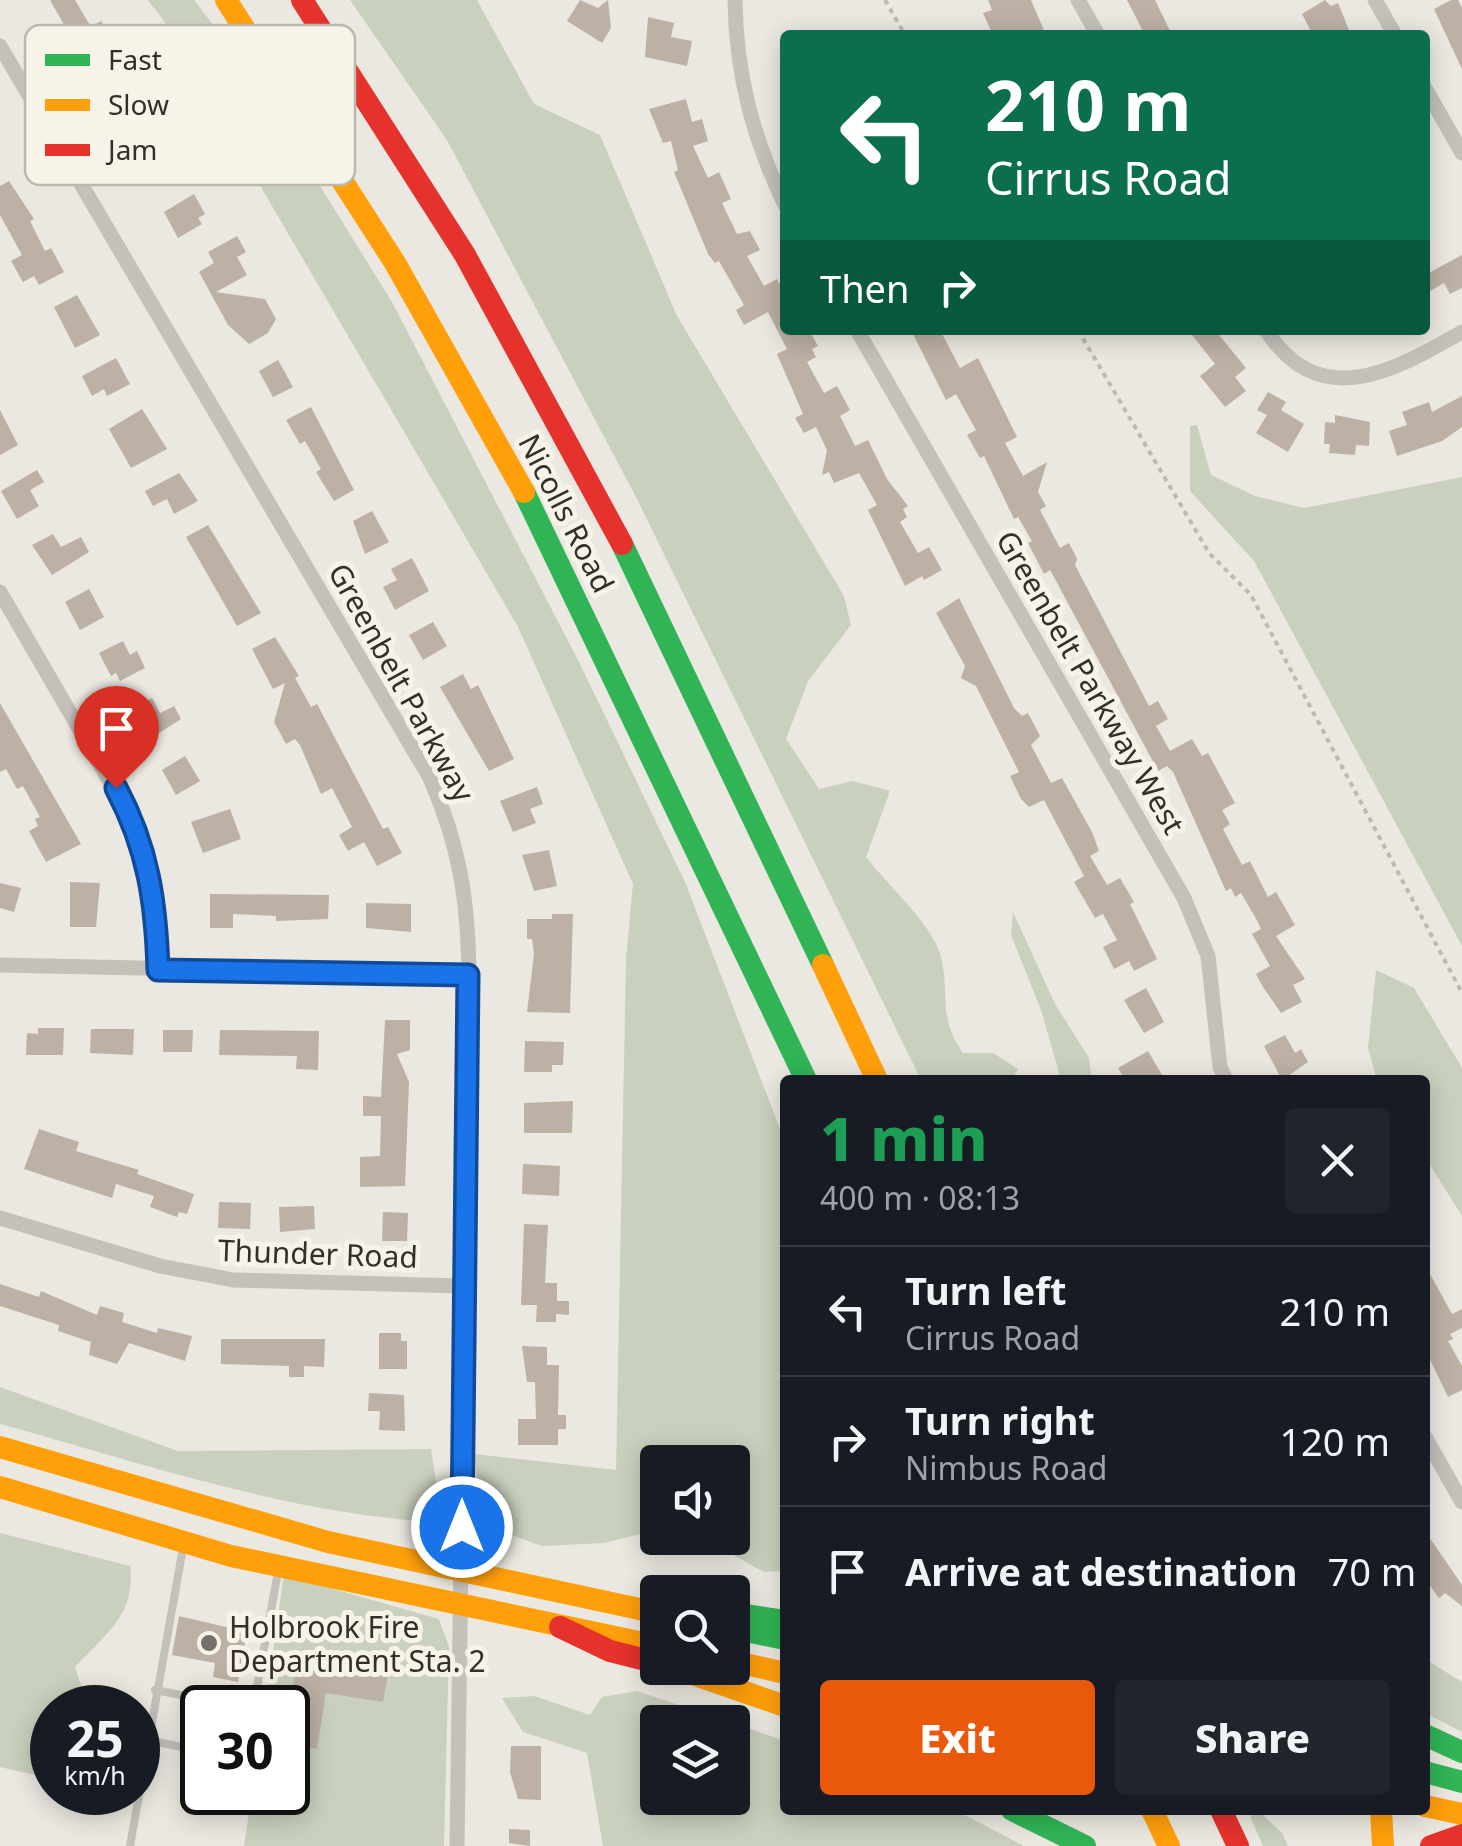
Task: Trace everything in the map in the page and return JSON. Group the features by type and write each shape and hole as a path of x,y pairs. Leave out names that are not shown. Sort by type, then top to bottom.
{"main road":[{"name":"Nicolls Road","path":"226,0 242,25"},
{"name":"Nicolls Road","path":"302,0 318,25"},
{"name":"Nicolls Road","path":"355,82 422,186 552,410 669,643 875,1075"},
{"name":"Nicolls Road","path":"346,185 488,426 804,1075"},
{"path":"726,912 756,1010 787,1075"},
{"path":"0,1447 270,1526 640,1609"},
{"path":"0,1487 280,1568 640,1642"},
{"path":"750,1616 780,1621"},
{"path":"560,1626 610,1651 640,1658"},
{"path":"750,1632 780,1638"},
{"path":"750,1665 780,1671"},
{"path":"724,1685 780,1704"},
{"path":"1430,1737 1462,1752"},
{"path":"1430,1773 1462,1782"},
{"path":"1430,1807 1462,1814"},
{"path":"1022,1815 1086,1846"},
{"path":"1154,1815 1168,1846"},
{"path":"1223,1815 1238,1846"},
{"path":"1381,1815 1383,1846"},
{"path":"1431,1846 1462,1836"}],"street":[{"path":"735,0 741,86 759,150 780,194"},
{"path":"1078,0 1095,30"},
{"path":"1375,0 1392,30"},
{"name":"Greenbelt Parkway","path":"0,46 25,89"},
{"path":"1430,97 1462,153"},
{"name":"Greenbelt Parkway","path":"82,185 430,778 452,829 463,869 468,975 457,1846"},
{"path":"1270,335 1288,358 1318,374 1346,379 1374,377 1462,332"},
{"name":"Greenbelt Parkway West","path":"859,335 1184,898 1208,956 1224,1075"},
{"path":"0,592 138,830 155,898 158,970"},
{"path":"0,965 468,975"},
{"name":"Thunder Road","path":"0,1218 196,1275 233,1280 463,1286"},
{"path":"1430,1446 1462,1502"}],"lane":[{"path":"155,1685 184,1543"},
{"path":"255,1685 280,1568"},
{"path":"130,1846 135,1815"}],"path":[{"path":"885,0 903,30"},
{"path":"1081,335 1209,553 1251,595 1462,993"}],"green space":[{"path":"148,0 194,0 213,25 166,25"},
{"path":"350,0 477,0 534,104 600,135 677,316 844,596 851,625 808,681 786,739 819,789 853,781 890,791 866,857 935,942 944,970 949,1024 963,1053 993,1053 1018,1069 1014,1075 919,1075 636,497 447,140"},
{"path":"260,185 320,185 392,302 580,664 685,882 780,1129 780,1571 764,1572 733,1555 750,1555 750,1445 640,1445 640,1534 604,1543 542,1546 483,1525 474,1454 616,1470 626,958 633,884 518,627"},
{"path":"1197,425 1211,475 1255,496 1304,508 1462,477 1462,946 1254,561 1190,491 1190,426"},
{"path":"1013,912 1055,1004 1089,1058 1091,1075 1060,1075 1041,1010 1011,935"},
{"path":"1376,970 1414,988 1462,1068 1462,1216 1430,1165 1430,1075 1376,1075 1368,1048"},
{"path":"0,1387 178,1451 431,1449 440,1507 434,1522 378,1517 269,1497 161,1470 0,1424"},
{"path":"0,1533 130,1566 131,1583 124,1610 75,1667 81,1685 30,1685 30,1774 0,1767"},
{"path":"284,1575 439,1619 449,1647 444,1846 244,1846 249,1815 310,1815 310,1685 268,1685"},
{"path":"1430,1662 1462,1682 1462,1732 1430,1716"},
{"path":"637,1691 679,1705 640,1705 640,1815 750,1815 750,1729 780,1739 780,1815 965,1815 1024,1846 603,1846 587,1753 523,1732 502,1698 534,1696 590,1715 602,1697"},
{"path":"1263,1815 1282,1833 1288,1846 1263,1846 1250,1816"}],"building":[{"path":"50,0 75,0 90,25 64,25"},
{"path":"580,0 598,8 608,0 611,28 602,43 567,21"},
{"path":"988,0 1031,0 1044,30 991,30 983,13 992,10"},
{"path":"1127,0 1155,0 1170,30 1142,30"},
{"path":"1325,0 1331,6 1338,3 1349,30 1310,30 1302,14"},
{"path":"1458,0 1462,8 1462,69 1434,9"},
{"path":"648,17 674,23 671,37 692,41 687,66 645,57"},
{"path":"686,99 692,122 702,119 708,141 693,146 708,178 719,172 731,199 722,203 737,234 750,231 760,250 747,256 764,286 777,279 780,284 780,335 812,335 818,346 812,349 816,357 807,362 824,393 837,386 850,410 840,416 855,446 868,440 887,479 908,506 903,509 907,517 900,522 918,553 929,547 942,570 905,586 868,510 877,505 859,473 834,483 829,472 822,475 827,450 816,427 804,433 795,418 803,414 777,354 787,349 768,312 744,325 736,310 744,305 719,261 715,263 708,254 674,172 678,170 671,141 663,143 649,109"},
{"path":"9,181 34,219 30,221 45,251 51,248 64,272 39,285 34,276 23,282 11,261 22,255 0,215 0,186"},
{"path":"194,194 205,214 198,218 202,224 178,238 164,212"},
{"path":"237,236 246,252 237,257 247,275 216,292 265,299 276,319 268,333 249,344 228,325 199,272 214,263 208,252"},
{"path":"1462,255 1462,288 1450,294 1444,283 1430,291 1430,272"},
{"path":"77,295 100,335 75,348 54,307"},
{"path":"914,335 943,335 960,368 978,358 1017,437 1005,443 1023,476 1047,462 1038,492 1046,506 1040,510 1060,548 1069,543 1077,559 1075,565 1149,706 1158,701 1168,719 1156,726 1170,751 1192,739 1202,756 1208,753 1235,803 1222,810 1230,824 1223,829 1242,865 1250,861 1268,897 1276,892 1295,925 1276,936 1305,979 1293,985 1302,1002 1281,1013 1263,987 1256,974 1270,966 1252,934 1261,929 1258,922 1241,893 1235,897 1231,888 1226,891 1173,772 1167,766 1158,771 1050,570 1044,574 1028,543 1032,541 1018,517 1014,519 984,456 980,458 967,435 976,430 956,394 946,400"},
{"path":"1192,335 1219,335 1246,368 1235,377 1246,391 1225,407 1200,376 1215,364"},
{"path":"116,358 130,384 107,396 104,389 92,396 82,376"},
{"path":"278,360 293,387 273,397 259,371"},
{"path":"1268,392 1286,402 1281,410 1304,424 1288,452 1256,433 1267,415 1257,410"},
{"path":"1462,396 1462,427 1442,441 1397,456 1389,431 1407,425 1402,412 1429,402 1432,412"},
{"path":"311,407 354,490 334,501 316,472 321,469 305,441 300,444 286,420"},
{"path":"142,409 167,449 131,468 109,429"},
{"path":"0,410 18,445 0,455"},
{"path":"1335,415 1370,422 1369,446 1356,445 1355,455 1329,453 1330,444 1324,444 1325,422 1335,423"},
{"path":"37,470 44,482 30,490 39,506 17,519 1,491"},
{"path":"179,473 198,501 174,514 167,499 153,506 145,491"},
{"path":"372,511 389,542 365,554 353,521"},
{"path":"208,525 261,613 237,626 186,537"},
{"path":"53,534 61,547 81,537 89,552 52,575 32,545"},
{"path":"412,558 429,591 395,610 383,587 397,580 391,569"},
{"path":"89,589 104,617 80,630 65,602"},
{"path":"959,598 1014,708 1022,716 1028,713 1040,736 1031,745 1051,783 1062,778 1092,832 1099,851 1090,856 1107,885 1120,878 1134,902 1130,904 1157,959 1134,971 1129,961 1114,969 1103,947 1117,940 1103,914 1095,918 1074,882 1084,876 1044,800 1029,807 1021,799 1010,776 1019,772 976,686 961,678 965,666 936,613"},
{"path":"433,622 447,646 423,660 409,635"},
{"path":"275,637 299,676 295,678 311,707 317,704 383,829 388,827 402,853 377,866 364,842 348,851 339,835 352,827 332,788 321,794 300,745 295,739 286,744 274,722 285,683 273,689 252,649"},
{"path":"123,641 130,655 137,651 145,668 120,681 116,673 111,676 99,653"},
{"path":"463,674 471,689 478,685 514,759 489,771 440,687"},
{"path":"152,698 160,713 174,706 181,719 148,740 129,710"},
{"path":"0,703 81,844 46,862 29,831 38,826 35,819 40,817 23,786 17,789 6,769 0,772"},
{"path":"185,756 200,781 176,795 162,770"},
{"path":"537,787 543,804 530,809 536,823 513,832 500,801"},
{"path":"230,809 241,839 203,853 191,822"},
{"path":"549,850 557,886 534,891 522,855"},
{"path":"70,882 100,883 96,927 70,927"},
{"path":"0,883 21,888 14,912 0,908"},
{"path":"210,894 329,895 328,919 276,921 276,916 233,914 233,928 210,928"},
{"path":"366,903 411,904 411,932 366,928"},
{"path":"552,914 573,914 570,1013 527,1012 534,954 532,939 527,939 527,919 552,919"},
{"path":"1146,988 1164,1022 1144,1033 1124,1000"},
{"path":"385,1020 410,1020 410,1050 397,1054 409,1082 405,1186 360,1187 360,1157 380,1156 381,1116 363,1116 363,1096 381,1097"},
{"path":"38,1028 64,1028 63,1055 26,1055 27,1033 38,1034"},
{"path":"91,1029 134,1029 133,1055 90,1053"},
{"path":"163,1030 193,1030 192,1052 163,1052"},
{"path":"220,1030 319,1031 318,1070 296,1069 297,1056 219,1055"},
{"path":"1285,1035 1295,1053 1301,1049 1308,1062 1289,1075 1279,1075 1264,1046"},
{"path":"525,1041 564,1042 563,1065 552,1065 552,1072 524,1072"},
{"path":"1148,1051 1162,1075 1122,1075 1118,1068"},
{"path":"573,1101 572,1133 524,1133 524,1103"},
{"path":"39,1129 79,1142 76,1151 139,1170 137,1174 194,1194 187,1214 179,1212 177,1217 150,1207 154,1196 116,1184 112,1198 24,1169"},
{"path":"523,1164 560,1166 559,1196 522,1194"},
{"path":"219,1202 251,1203 250,1229 218,1228"},
{"path":"314,1206 315,1229 280,1232 279,1207"},
{"path":"383,1212 408,1213 407,1241 382,1241"},
{"path":"524,1224 548,1225 545,1283 557,1283 557,1301 569,1301 569,1315 556,1314 556,1322 536,1322 537,1305 521,1305"},
{"path":"1430,1274 1452,1314 1462,1309 1462,1328 1450,1334 1453,1339 1448,1341 1462,1366 1462,1390 1448,1397 1430,1359"},
{"path":"0,1284 39,1297 41,1291 97,1315 100,1306 124,1313 122,1322 157,1333 158,1328 192,1336 185,1361 129,1343 117,1364 89,1355 91,1342 58,1331 59,1325 0,1306"},
{"path":"379,1333 401,1333 401,1341 407,1341 407,1369 379,1369"},
{"path":"221,1339 325,1339 324,1367 304,1366 304,1377 289,1377 289,1366 221,1364"},
{"path":"522,1346 547,1347 547,1365 559,1365 558,1415 566,1415 566,1429 558,1429 558,1445 518,1445 518,1419 536,1419 535,1382 527,1382"},
{"path":"369,1393 404,1395 405,1431 379,1430 380,1411 368,1411"},
{"path":"1430,1538 1462,1585 1462,1606 1445,1593 1439,1598 1430,1586"},
{"name":"Holbrook Fire Department Sta. 2","path":"179,1616 247,1632 238,1682 213,1677 215,1663 172,1655"},
{"path":"296,1660 388,1675 383,1702 326,1693 317,1749 310,1748 310,1685 294,1685"},
{"path":"511,1746 541,1746 541,1800 518,1799 510,1772"},
{"path":"509,1829 530,1830 530,1846 509,1843"}],"traffic: fast":[{"path":"524,492 804,1075"},
{"path":"622,544 823,965"},
{"path":"750,1616 780,1620"},
{"path":"750,1632 780,1638"},
{"path":"1430,1737 1462,1752"},
{"path":"1430,1773 1462,1782"},
{"path":"1022,1815 1085,1846"}],"traffic: slow":[{"path":"226,0 242,25"},
{"path":"345,185 395,263 524,492"},
{"path":"823,965 875,1075"},
{"path":"0,1447 328,1542 640,1609"},
{"path":"0,1487 231,1556 640,1642"},
{"path":"750,1665 780,1672"},
{"path":"724,1685 780,1704"},
{"path":"1430,1807 1462,1814"},
{"path":"1154,1815 1169,1846"},
{"path":"1381,1815 1383,1846"}],"traffic: jam":[{"path":"302,0 318,25"},
{"path":"355,83 465,255 622,544"},
{"path":"560,1627 610,1651 640,1658"},
{"path":"1223,1815 1238,1846"},
{"path":"1431,1846 1462,1835"}],"place":[{"name":"Holbrook Fire Department Sta. 2","path":"209,1643"}],"route":[{"path":"116,788 138,830 148,863 155,898 158,970 468,975 462,1527"}]}
